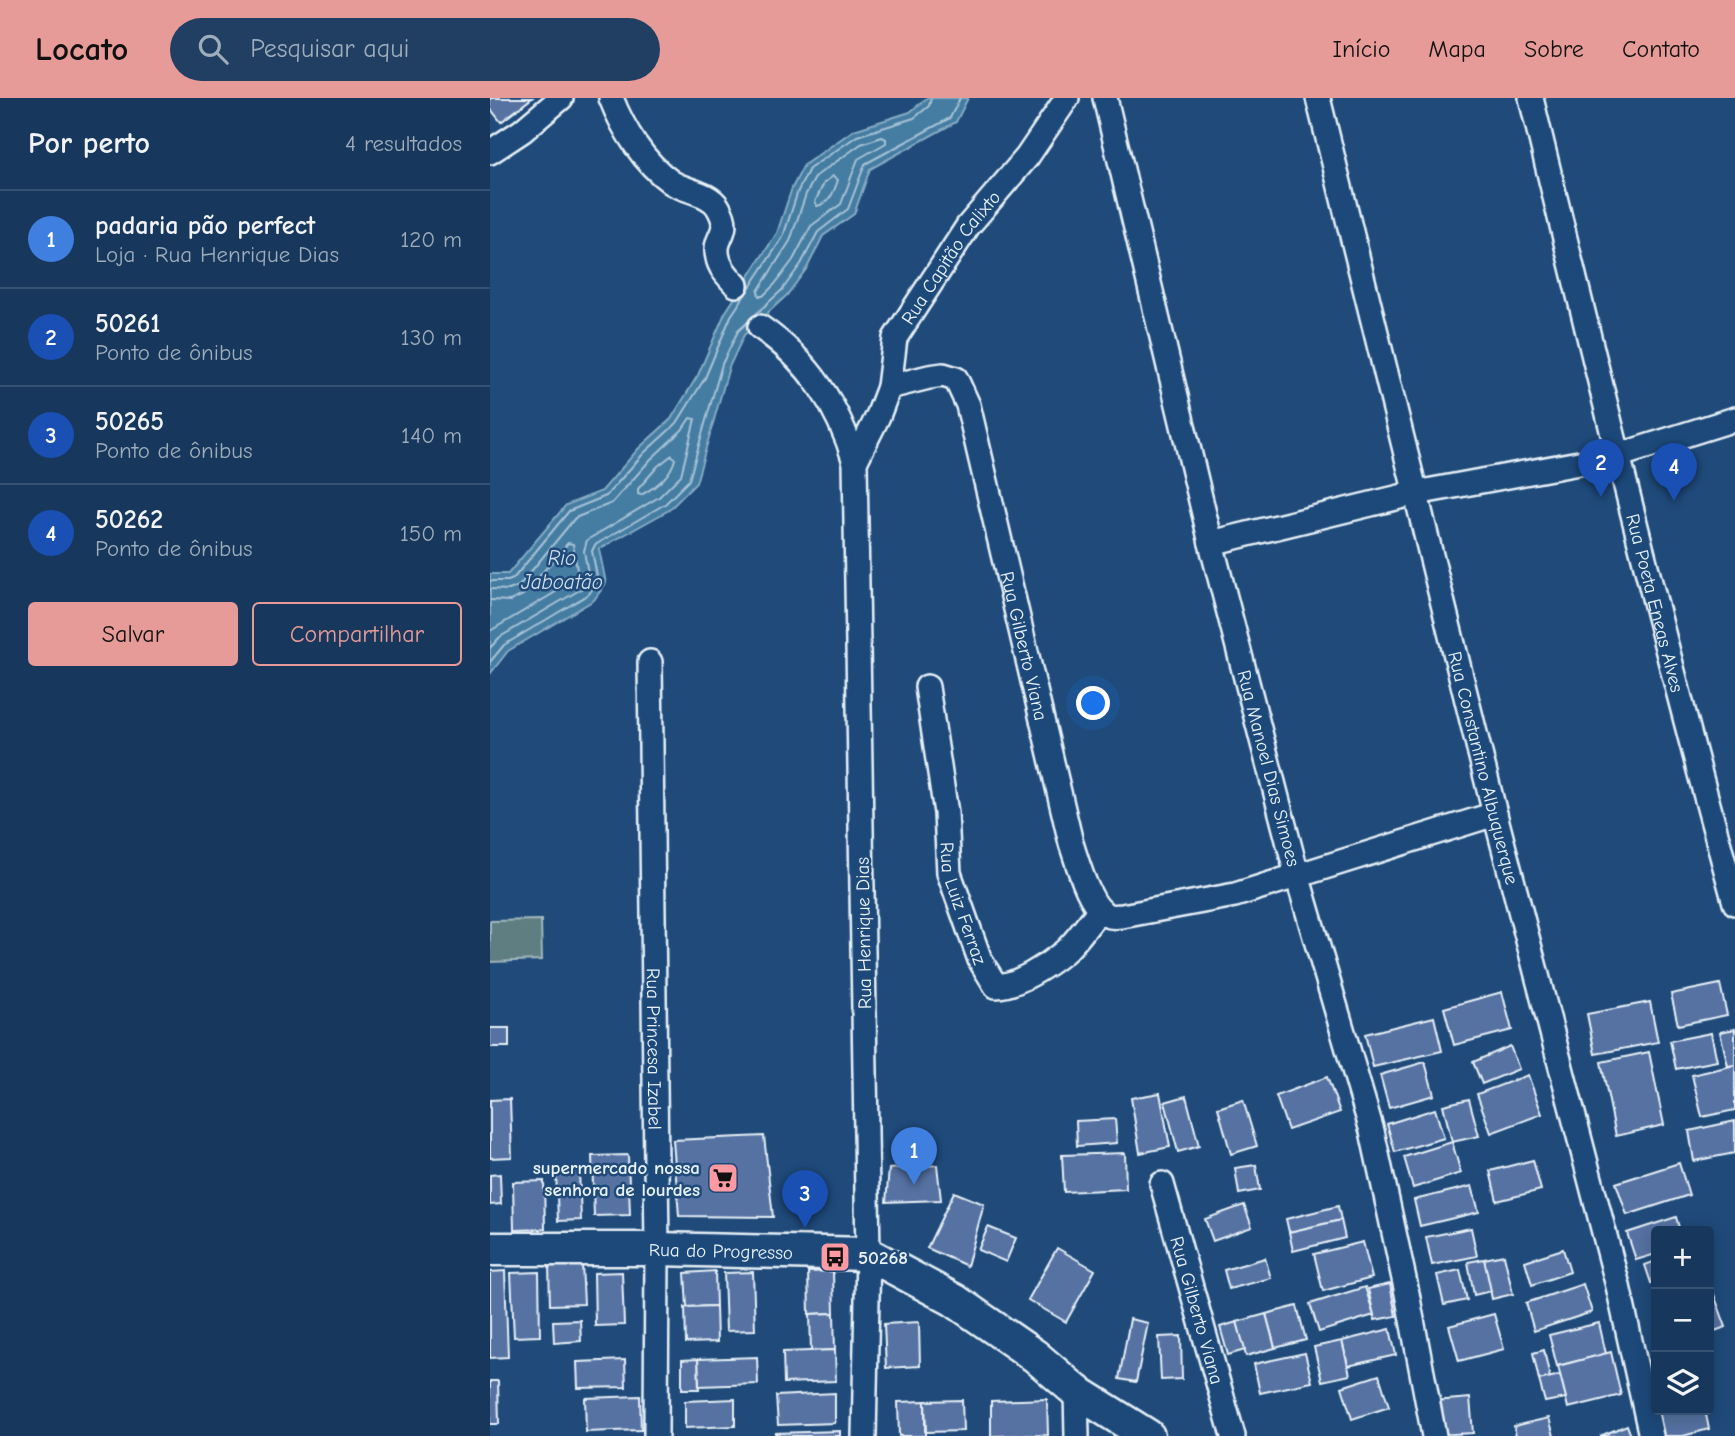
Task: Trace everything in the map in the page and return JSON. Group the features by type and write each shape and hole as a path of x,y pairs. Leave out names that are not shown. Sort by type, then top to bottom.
{"street":[{"path":"490,152 522,131 561,98"},
{"path":"611,98 629,134 654,167 673,183 715,203 725,220 717,257 721,267 736,285"},
{"name":"Rua Capitão Calixto","path":"870,434 889,387 895,338 968,226 1027,157 1067,98"},
{"name":"Rua Manoel Dias Simoes","path":"1105,98 1211,543 1297,875 1373,1132 1434,1436"},
{"name":"Rua Constantino Albuquerque","path":"1318,98 1495,814 1618,1286 1651,1436"},
{"name":"Rua Poeta Eneas Alves","path":"1531,98 1617,456 1735,904"},
{"path":"760,327 788,348 820,385 845,430 855,461"},
{"name":"Rua Gilberto Viana","path":"889,387 943,375 956,379 968,405 1071,843 1091,897 1100,910"},
{"path":"1211,543 1416,493 1617,456 1735,419"},
{"name":"Rua Henrique Dias","path":"864,1436 868,1254 855,461 870,434"},
{"name":"Rua Princesa Izabel","path":"650,662 657,1249 656,1436"},
{"name":"Rua Luiz Ferraz","path":"927,687 946,813 949,873 980,960 996,986 1007,986 1024,978 1065,951 1100,910"},
{"path":"1100,910 1109,916 1122,916 1235,895 1495,814"},
{"name":"Rua Gilberto Viana","path":"1162,1184 1233,1436"},
{"name":"Rua do Progresso","path":"490,1249 657,1249 868,1254 954,1300 1035,1356 1076,1391 1148,1436"},
{"path":"1076,1391 1077,1436"}],"green space":[{"path":"541,920 542,960 490,962 490,921"}],"water":[{"name":"Rio Jaboatão","path":"927,98 968,98 956,122 870,169 854,214 823,236 807,268 787,295 744,335 729,367 696,483 669,510 599,549 606,583 594,600 508,651 490,674 490,574 508,574 566,505 602,491 639,448 671,419 698,375 725,313 777,233 792,188 804,165 854,130 910,112"}],"building":[{"path":"490,98 532,98 501,122 490,108"},
{"path":"1720,984 1727,1015 1678,1025 1671,994"},
{"path":"1502,992 1512,1030 1454,1045 1444,1008"},
{"path":"1650,1002 1658,1042 1595,1054 1587,1014"},
{"path":"1434,1017 1442,1051 1373,1067 1365,1034"},
{"path":"490,1028 509,1028 509,1047 490,1047"},
{"path":"1735,1029 1735,1065 1728,1066 1720,1032"},
{"path":"1711,1033 1717,1061 1676,1069 1670,1041"},
{"path":"1510,1046 1519,1069 1482,1084 1473,1062"},
{"path":"1649,1052 1664,1125 1616,1136 1601,1062"},
{"path":"1425,1062 1434,1095 1389,1108 1380,1075"},
{"path":"1735,1065 1735,1110 1702,1117 1692,1075"},
{"path":"1528,1075 1542,1114 1491,1133 1477,1094"},
{"path":"1327,1077 1340,1112 1288,1130 1276,1096"},
{"path":"1160,1093 1170,1147 1140,1153 1131,1098"},
{"path":"1186,1096 1199,1146 1178,1152 1165,1102"},
{"path":"510,1099 512,1157 490,1158 490,1100"},
{"path":"1469,1099 1479,1136 1452,1142 1443,1105"},
{"path":"1243,1100 1257,1146 1231,1154 1218,1108"},
{"path":"1435,1109 1444,1138 1395,1152 1387,1124"},
{"path":"1115,1119 1117,1143 1077,1146 1076,1121"},
{"path":"1735,1121 1735,1153 1694,1161 1689,1131"},
{"name":"supermercado nossa senhora de lourdes","path":"764,1136 773,1217 679,1216 673,1140"},
{"path":"1452,1142 1461,1173 1413,1188 1404,1157"},
{"path":"1125,1153 1126,1189 1064,1192 1062,1155"},
{"path":"628,1155 630,1215 594,1216 592,1156"},
{"path":"1533,1160 1541,1190 1497,1201 1490,1171"},
{"path":"1679,1163 1689,1195 1627,1215 1616,1183"},
{"path":"937,1165 941,1200 886,1202 889,1169"},
{"path":"1256,1165 1260,1190 1239,1194 1235,1168"},
{"path":"579,1170 581,1220 558,1221 556,1171"},
{"path":"500,1174 501,1204 490,1205 490,1175"},
{"path":"544,1181 545,1229 514,1230 513,1182"},
{"path":"1472,1186 1479,1212 1420,1226 1414,1200"},
{"path":"954,1192 984,1204 967,1266 927,1248"},
{"path":"1244,1205 1252,1227 1213,1241 1205,1219"},
{"path":"1338,1206 1341,1220 1289,1232 1286,1219"},
{"path":"1676,1217 1679,1226 1651,1226 1651,1256 1636,1260 1627,1233"},
{"path":"1341,1220 1345,1238 1293,1251 1289,1232"},
{"path":"988,1227 1016,1238 1006,1262 978,1250"},
{"path":"1471,1228 1477,1256 1432,1265 1426,1237"},
{"path":"1363,1242 1372,1278 1323,1291 1314,1254"},
{"path":"1057,1248 1095,1270 1066,1322 1028,1300"},
{"path":"1563,1249 1570,1272 1532,1285 1525,1261"},
{"path":"1504,1255 1513,1294 1492,1299 1484,1259"},
{"path":"1265,1258 1271,1278 1229,1289 1224,1270"},
{"path":"1484,1259 1491,1291 1474,1295 1468,1262"},
{"path":"1651,1263 1651,1283 1645,1265"},
{"path":"582,1264 584,1304 550,1305 549,1265"},
{"path":"1460,1270 1467,1300 1444,1305 1437,1275"},
{"path":"505,1271 508,1357 490,1358 490,1272"},
{"path":"715,1271 716,1306 687,1307 685,1273"},
{"path":"833,1271 834,1313 809,1314 808,1272"},
{"path":"539,1272 540,1336 514,1337 511,1273"},
{"path":"622,1272 624,1325 595,1326 594,1273"},
{"path":"753,1272 755,1330 726,1331 724,1273"},
{"path":"1390,1284 1396,1316 1375,1320 1368,1289"},
{"path":"1583,1284 1592,1312 1534,1331 1526,1303"},
{"path":"1365,1287 1374,1315 1319,1332 1310,1304"},
{"path":"1714,1294 1726,1327 1714,1331"},
{"path":"716,1306 717,1342 686,1343 685,1307"},
{"path":"1297,1306 1306,1340 1275,1348 1266,1314"},
{"path":"834,1313 835,1350 811,1351 810,1314"},
{"path":"1266,1314 1275,1348 1246,1356 1237,1322"},
{"path":"1494,1314 1504,1349 1459,1361 1449,1326"},
{"path":"1130,1319 1148,1323 1136,1382 1119,1379"},
{"path":"580,1320 581,1341 554,1343 553,1321"},
{"path":"919,1322 920,1366 886,1368 884,1324"},
{"path":"1237,1322 1245,1350 1228,1355 1220,1327"},
{"path":"1599,1323 1606,1354 1557,1366 1549,1335"},
{"path":"1390,1329 1396,1355 1348,1366 1342,1341"},
{"path":"1181,1336 1182,1379 1161,1380 1159,1337"},
{"path":"1342,1341 1350,1375 1322,1381 1314,1347"},
{"path":"835,1350 836,1381 784,1383 783,1352"},
{"path":"1544,1350 1550,1378 1539,1380 1533,1353"},
{"path":"1611,1352 1621,1395 1568,1408 1558,1366"},
{"path":"1305,1353 1312,1382 1260,1393 1254,1364"},
{"path":"757,1357 758,1384 699,1386 698,1359"},
{"path":"698,1359 699,1389 682,1389 682,1360"},
{"path":"625,1360 626,1387 578,1388 577,1362"},
{"path":"1379,1375 1389,1407 1352,1419 1342,1387"},
{"path":"1560,1375 1566,1398 1545,1402 1539,1380"},
{"path":"490,1381 498,1381 499,1424 490,1424"},
{"path":"835,1393 835,1423 778,1425 776,1396"},
{"path":"640,1396 641,1430 586,1432 585,1398"},
{"path":"1470,1398 1473,1433 1437,1435 1435,1401"},
{"path":"735,1399 735,1426 685,1428 685,1401"},
{"path":"1047,1399 1048,1435 991,1436 991,1401"},
{"path":"962,1400 963,1431 926,1432 925,1401"},
{"path":"925,1401 925,1436 899,1436 898,1402"},
{"path":"1657,1415 1706,1415 1709,1429 1683,1436 1662,1436"},
{"path":"1549,1418 1554,1436 1516,1436 1514,1426"},
{"path":"1627,1425 1631,1436 1600,1436"},
{"path":"840,1431 840,1436 776,1436 775,1433"}],"place":[{"name":"50261","path":"1601,497"},
{"name":"50262","path":"1674,501"},
{"name":"supermercado nossa senhora de lourdes","path":"723,1178"},
{"name":"padaria pão perfect","path":"914,1185"},
{"name":"50265","path":"805,1228"},
{"name":"50268","path":"835,1257"}]}
